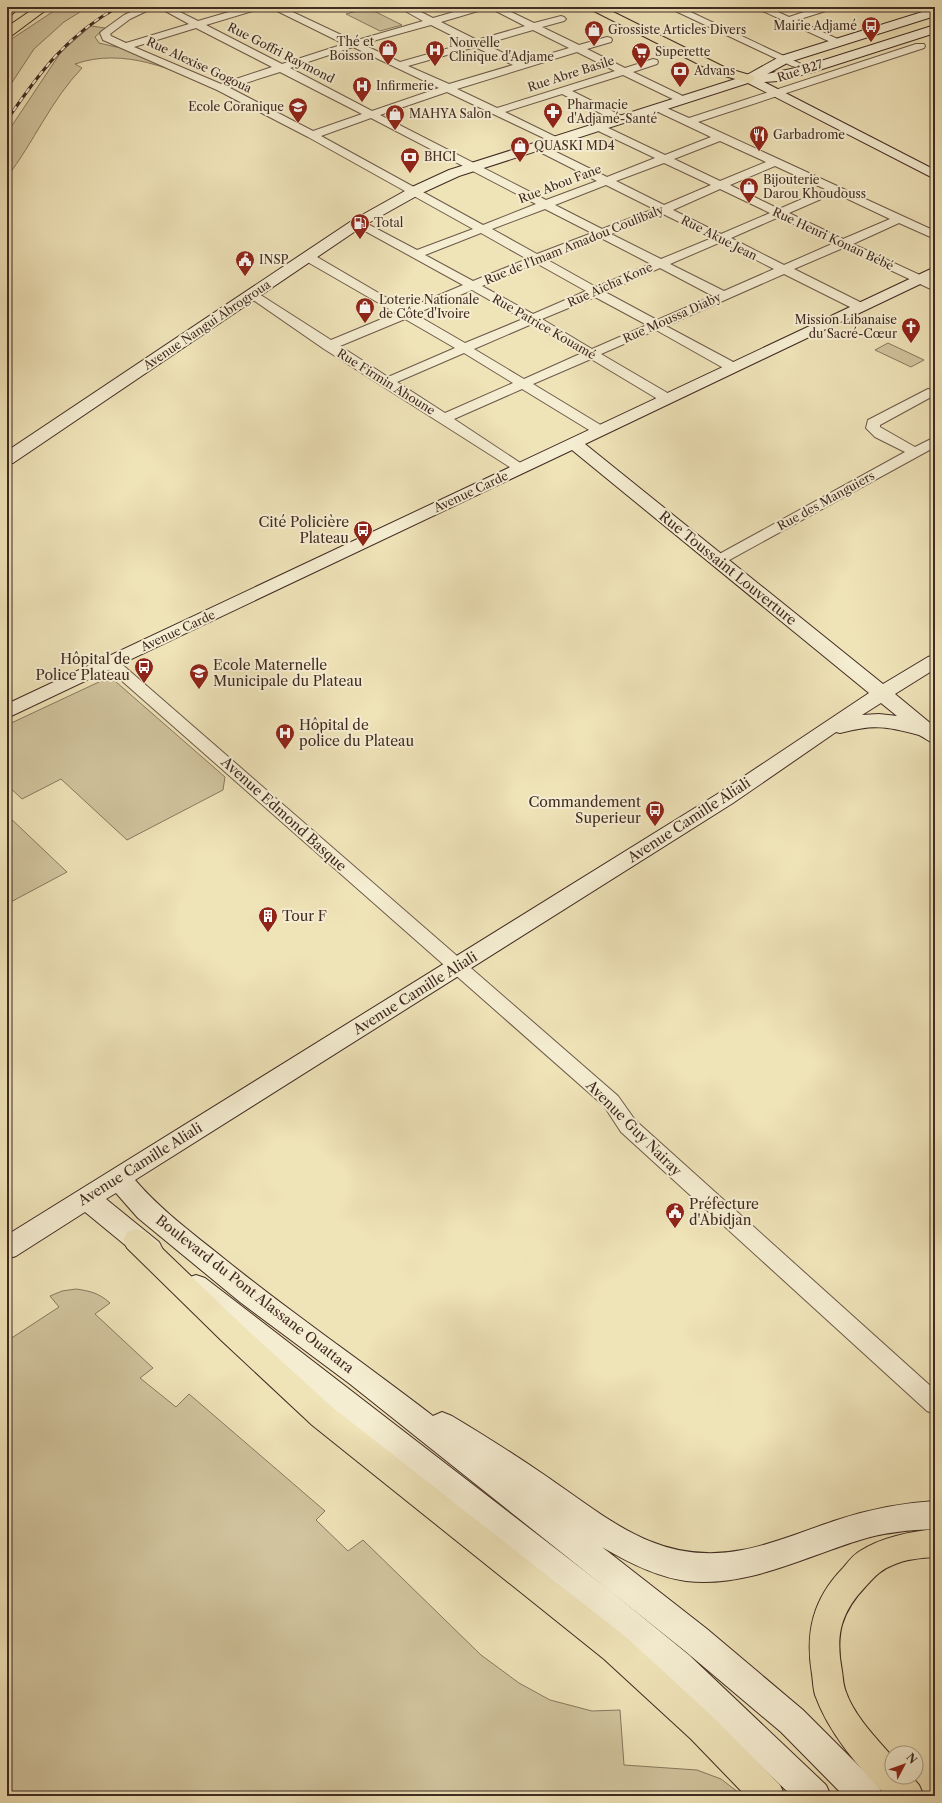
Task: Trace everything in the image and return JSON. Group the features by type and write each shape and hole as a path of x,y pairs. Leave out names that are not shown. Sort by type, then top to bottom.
{"main road":[{"path":"7,12 14,7"},
{"path":"7,33 44,7"},
{"path":"594,7 722,71 749,79 777,92 935,175"},
{"path":"618,7 737,66 749,79"},
{"name":"Avenue Nangui Abrogroua","path":"7,458 252,296 358,223 415,191 472,166 749,79 785,59 935,12"},
{"name":"Avenue Nangui Abrogroua","path":"749,79 778,77 809,69 935,29"},
{"name":"Avenue Carde","path":"7,712 935,271"},
{"name":"Rue Toussaint Louverture","path":"574,443 881,694"},
{"name":"Avenue Camille Aliali","path":"7,1248 707,810 821,735 852,712 935,661"},
{"path":"881,694 932,735"},
{"name":"Avenue Camille Aliali","path":"821,735 852,722 871,720 892,720 932,735"},
{"name":"Boulevard du Pont Alassane Ouattara","path":"118,1178 147,1211 249,1294 360,1375"},
{"path":"86,1198 136,1240 282,1351 602,1604 678,1666 815,1796"},
{"path":"136,1240 232,1333 322,1416 615,1648 702,1728 769,1796"},
{"path":"360,1375 486,1451 632,1551 669,1564 707,1569 742,1564 883,1520 921,1514 935,1515"},
{"path":"360,1375 696,1640 792,1722 869,1783 908,1796"},
{"path":"869,1783 852,1732 831,1695 822,1654 824,1631 831,1607 847,1583 868,1563 907,1546 935,1543"}],"street":[{"name":"Rue Alexise Gogoua","path":"150,7 127,17 105,32 106,38 221,88 312,135 598,291 732,367"},
{"name":"Rue Goffri Raymond","path":"163,7 372,113 723,296"},
{"path":"126,46 256,7"},
{"path":"274,7 497,111 554,140"},
{"path":"404,7 475,44 520,65"},
{"path":"221,88 353,44 482,7"},
{"path":"493,7 683,100"},
{"path":"672,7 796,64"},
{"path":"759,7 838,42"},
{"path":"788,20 829,7"},
{"path":"399,65 561,19"},
{"path":"312,135 448,88 520,65 607,40"},
{"name":"Rue B27","path":"688,122 920,46"},
{"name":"Rue Abre Basile","path":"497,111 653,62"},
{"path":"563,90 620,119"},
{"path":"658,108 718,138 935,235"},
{"name":"Rue Henri Konan Bébé","path":"596,126 935,286"},
{"name":"Rue Abou Fane","path":"415,255 545,203 718,138"},
{"name":"Rue Akue Jean","path":"536,146 782,270 860,307"},
{"name":"Rue de l'Imam Amadou Coulibaly","path":"329,346 536,258 662,210 774,162"},
{"name":"Rue Aicha Kone","path":"386,382 661,263 780,214 835,189"},
{"name":"Rue Moussa Diaby","path":"445,418 899,218"},
{"name":"Rue Patrice Kouamé","path":"358,223 533,319 666,398"},
{"path":"308,257 464,348 599,430"},
{"name":"Rue Firmin Ahoune","path":"252,296 521,468"},
{"path":"915,452 880,434 872,428 873,423 928,393"},
{"name":"Rue des Manguiers","path":"717,561 935,442"},
{"name":"Avenue Edmond Basque","path":"110,663 251,784 456,967"},
{"name":"Avenue Guy Nairay","path":"456,967 611,1101 628,1126 935,1404"}],"shaded area":[{"path":"60,7 88,7 64,22 34,49 7,90 7,42"},
{"path":"368,8 402,25 380,31 346,14"},
{"path":"91,26 105,28 95,37 99,43 116,47 136,47 253,105 239,102 217,90 183,75 148,63 130,59 111,58 93,59 75,64 82,68 71,80 52,107 17,164 7,177 7,133 61,52"},
{"path":"888,343 924,360 911,367 875,350"},
{"path":"101,681 115,681 225,777 223,790 127,840 61,779 22,799 7,785 7,725"},
{"path":"7,815 67,872 7,904"},
{"path":"76,1289 94,1293 110,1303 95,1314 153,1368 140,1378 176,1407 189,1394 325,1511 316,1520 348,1551 363,1540 481,1655 519,1683 550,1700 592,1711 620,1710 624,1765 697,1770 721,1779 743,1796 7,1796 7,1341 59,1307 50,1296 62,1291"}],"railway":[{"path":"7,120 55,56 84,30 118,7"}],"place":[{"name":"Mairie Adjamé","path":"871,43"},
{"name":"Grossiste Articles Divers","path":"594,47"},
{"name":"Thé et Boisson","path":"388,66"},
{"name":"Nouvelle Clinique d'Adjame","path":"435,67"},
{"name":"Superette","path":"641,69"},
{"name":"Advans","path":"680,88"},
{"name":"Infirmerie","path":"362,103"},
{"name":"Ecole Coranique","path":"298,124"},
{"name":"Pharmacie d'Adjamé-Santé","path":"553,129"},
{"name":"MAHYA Salon","path":"395,131"},
{"name":"Garbadrome","path":"759,152"},
{"name":"QUASKI MD4","path":"520,163"},
{"name":"BHCI","path":"410,174"},
{"name":"Bijouterie Darou Khoudouss","path":"749,204"},
{"name":"Total","path":"360,240"},
{"name":"INSP","path":"245,277"},
{"name":"Loterie Nationale de Côte d'Ivoire","path":"365,324"},
{"name":"Mission Libanaise du Sacré-Cœur","path":"911,344"},
{"name":"Cité Policière Plateau","path":"363,547"},
{"name":"Hôpital de Police Plateau","path":"144,684"},
{"name":"Ecole Maternelle Municipale du Plateau","path":"199,690"},
{"name":"Hôpital de police du Plateau","path":"285,750"},
{"name":"Commandement Superieur","path":"655,827"},
{"name":"Tour F","path":"268,933"},
{"name":"Préfecture d'Abidjan","path":"675,1229"}]}
